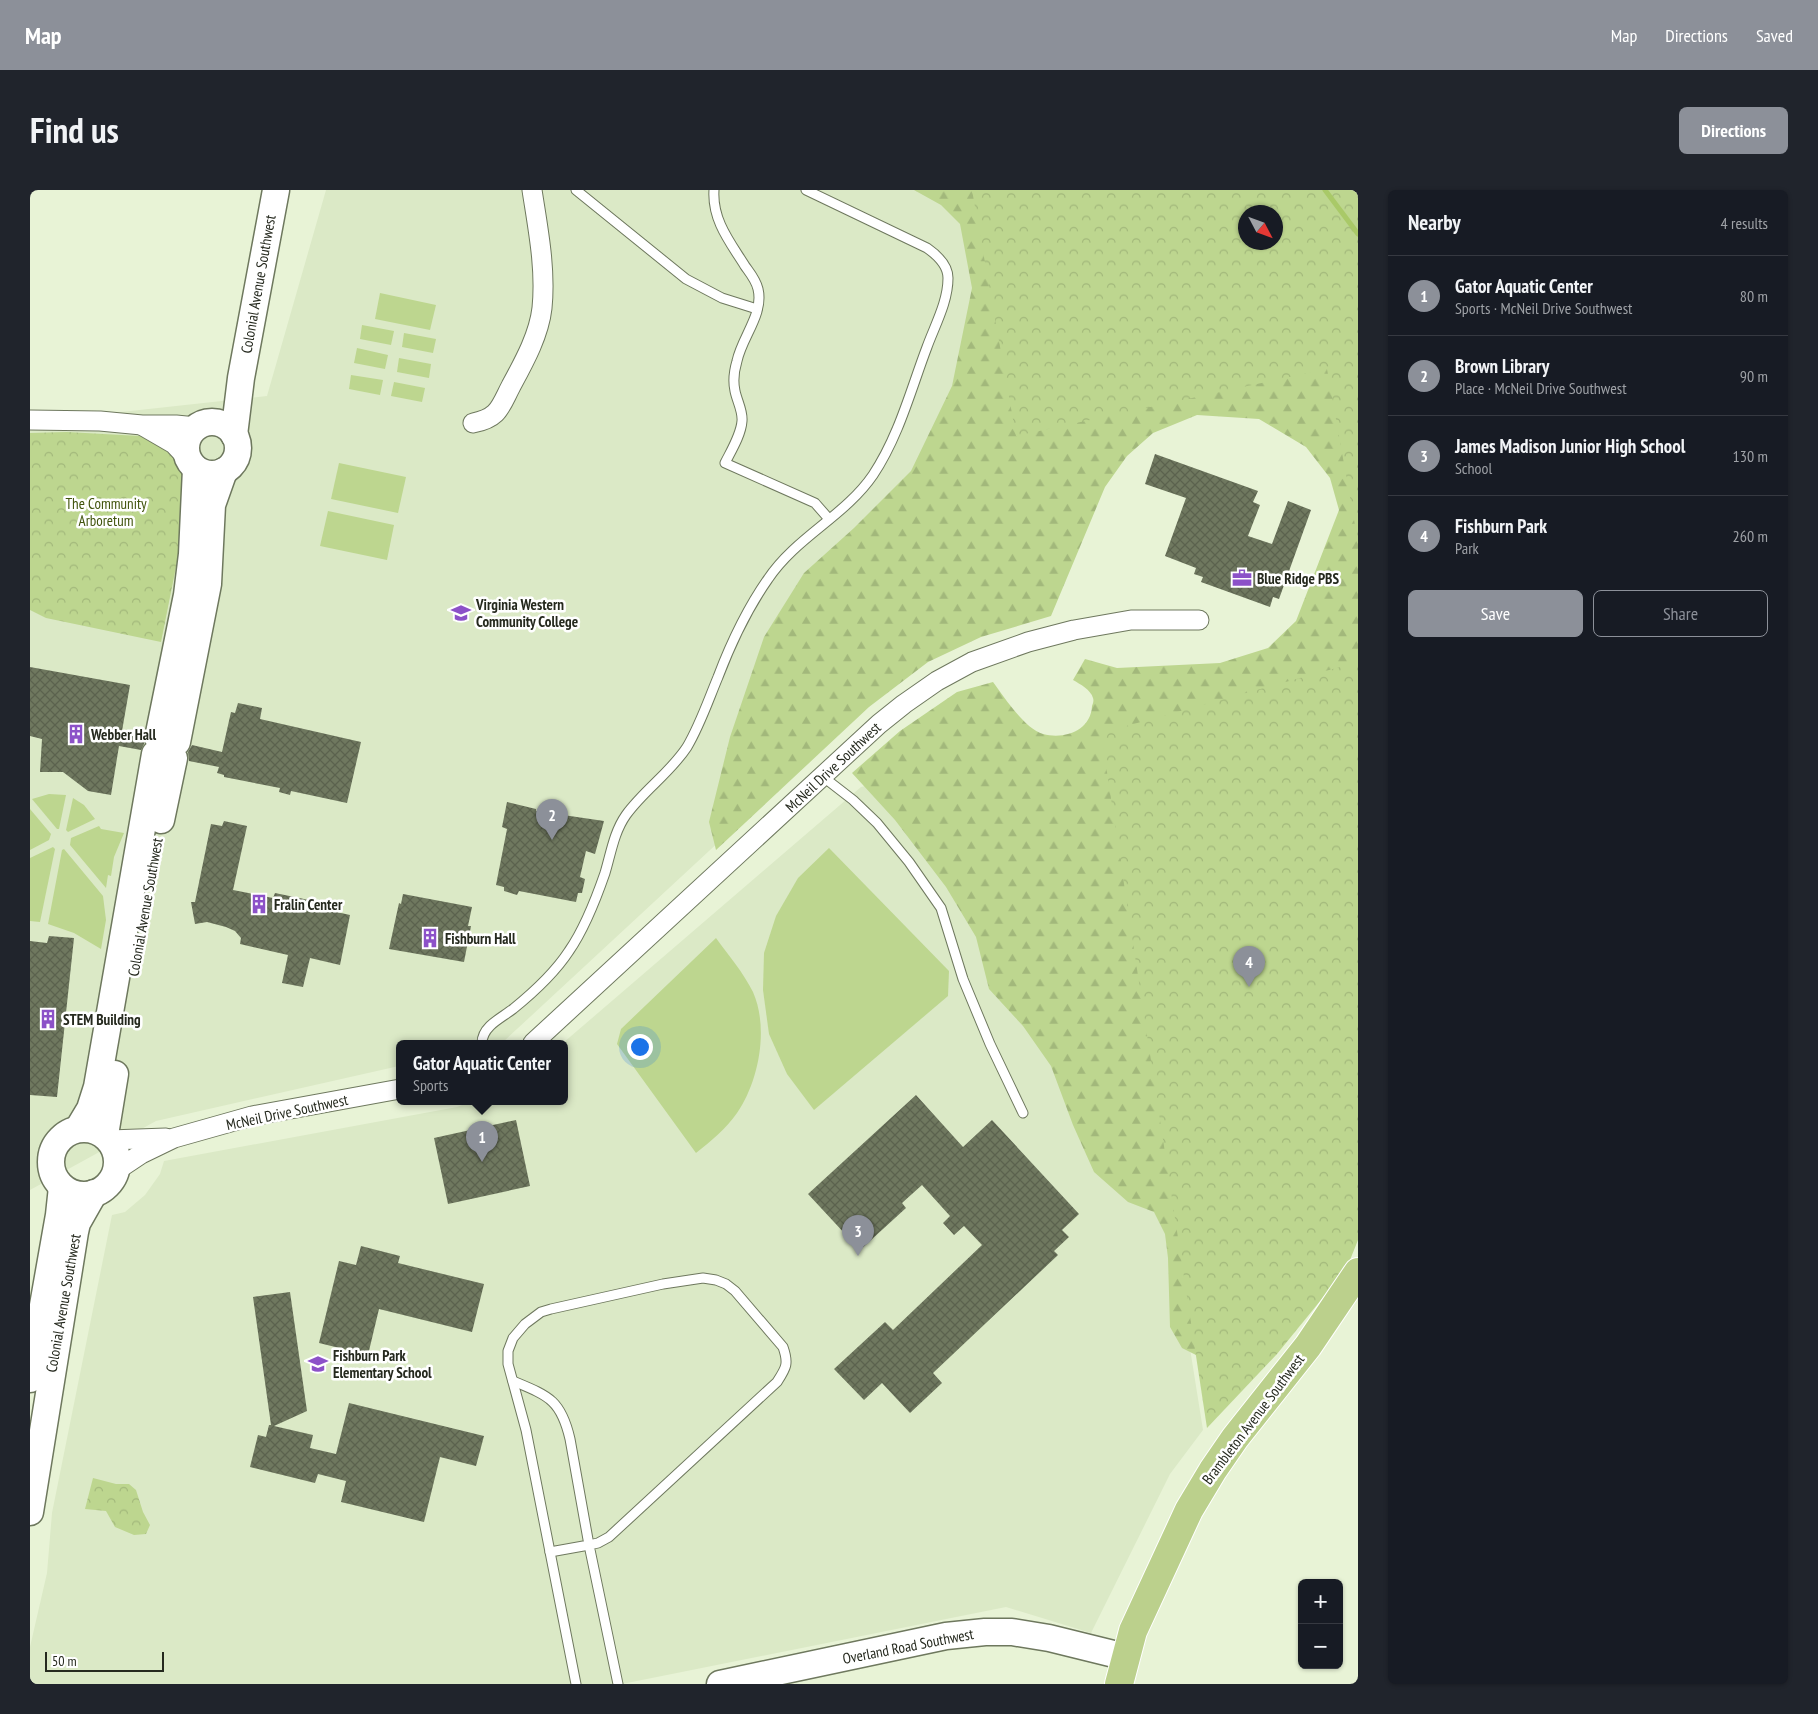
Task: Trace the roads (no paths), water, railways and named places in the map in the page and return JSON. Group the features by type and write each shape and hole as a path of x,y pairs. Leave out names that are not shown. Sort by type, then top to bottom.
{"main road":[{"name":"Colonial Avenue Southwest","path":"215,428 241,378 276,190"},
{"path":"215,428 238,450 232,465 224,471 209,474 192,464 186,450 186,442 190,433 215,428"},
{"name":"Colonial Avenue Southwest","path":"30,1512 77,1224 94,1193 101,1191 110,1184 117,1170 117,1153 108,1138 187,595 192,554 192,464"},
{"name":"Colonial Avenue Southwest","path":"30,1379 59,1215 62,1187 53,1174 50,1163 52,1152 57,1141 65,1134 78,1129 90,1109 97,1087 166,748 208,584 212,505 224,471"},
{"path":"78,1129 96,1130 108,1138"},
{"path":"62,1187 78,1195 94,1193"},
{"name":"Brambleton Avenue Southwest","path":"1119,1684 1133,1631 1189,1510 1213,1470 1308,1346 1358,1272"},
{"name":"Overland Road Southwest","path":"720,1684 946,1636 985,1632 1012,1632 1049,1638 1126,1657"}],"street":[{"path":"473,423 486,420 498,411 523,365 533,342 542,310 542,261 532,190"},
{"path":"30,420 100,421 142,426 176,425 215,428"},
{"path":"142,426 174,444 192,464"},
{"name":"McNeil Drive Southwest","path":"536,1040 879,724 937,681 972,662 1028,642 1074,630 1131,620 1199,620"},
{"name":"McNeil Drive Southwest","path":"117,1170 141,1154 174,1138 252,1116 396,1090"},
{"name":"McNeil Drive Southwest","path":"108,1138 174,1138"}],"lane":[{"path":"576,190 686,278 722,298 757,309"},
{"path":"714,190 714,199 721,230 755,280 759,299 757,309 736,362 735,390 742,421 725,463 815,503 829,519"},
{"path":"482,1040 489,1027 540,987 555,971 571,949 596,897 618,828 626,815 675,763 687,747 707,707 729,650 753,602 769,578 788,554 847,504 873,475 895,433 944,302 948,278 945,266 938,256 927,248 806,190"},
{"path":"822,776 853,800 877,823 941,908 963,978 990,1044 1023,1113"},
{"path":"550,1552 598,1543 609,1537 777,1382 786,1366 783,1347 735,1291 726,1284 703,1278 663,1284 550,1309 541,1312 525,1324 513,1338 508,1351 508,1364 526,1430 550,1552 576,1684"},
{"path":"513,1381 531,1388 552,1401 560,1409 566,1423 618,1684"}],"waterway":[{"path":"1325,190 1358,234"}],"place":[{"name":"Blue Ridge PBS","path":"1242,578"},
{"name":"Virginia Western Community College","path":"461,613"},
{"name":"Webber Hall","path":"76,734"},
{"name":"Brown Library","path":"552,840"},
{"name":"Fralin Center","path":"259,904"},
{"name":"Fishburn Hall","path":"430,938"},
{"name":"Fishburn Park","path":"1249,987"},
{"name":"STEM Building","path":"48,1019"},
{"name":"Gator Aquatic Center","path":"482,1162"},
{"name":"James Madison Junior High School","path":"858,1256"},
{"name":"Fishburn Park Elementary School","path":"318,1364"}],"park label":[{"name":"The Community Arboretum","path":"106,512"}]}
